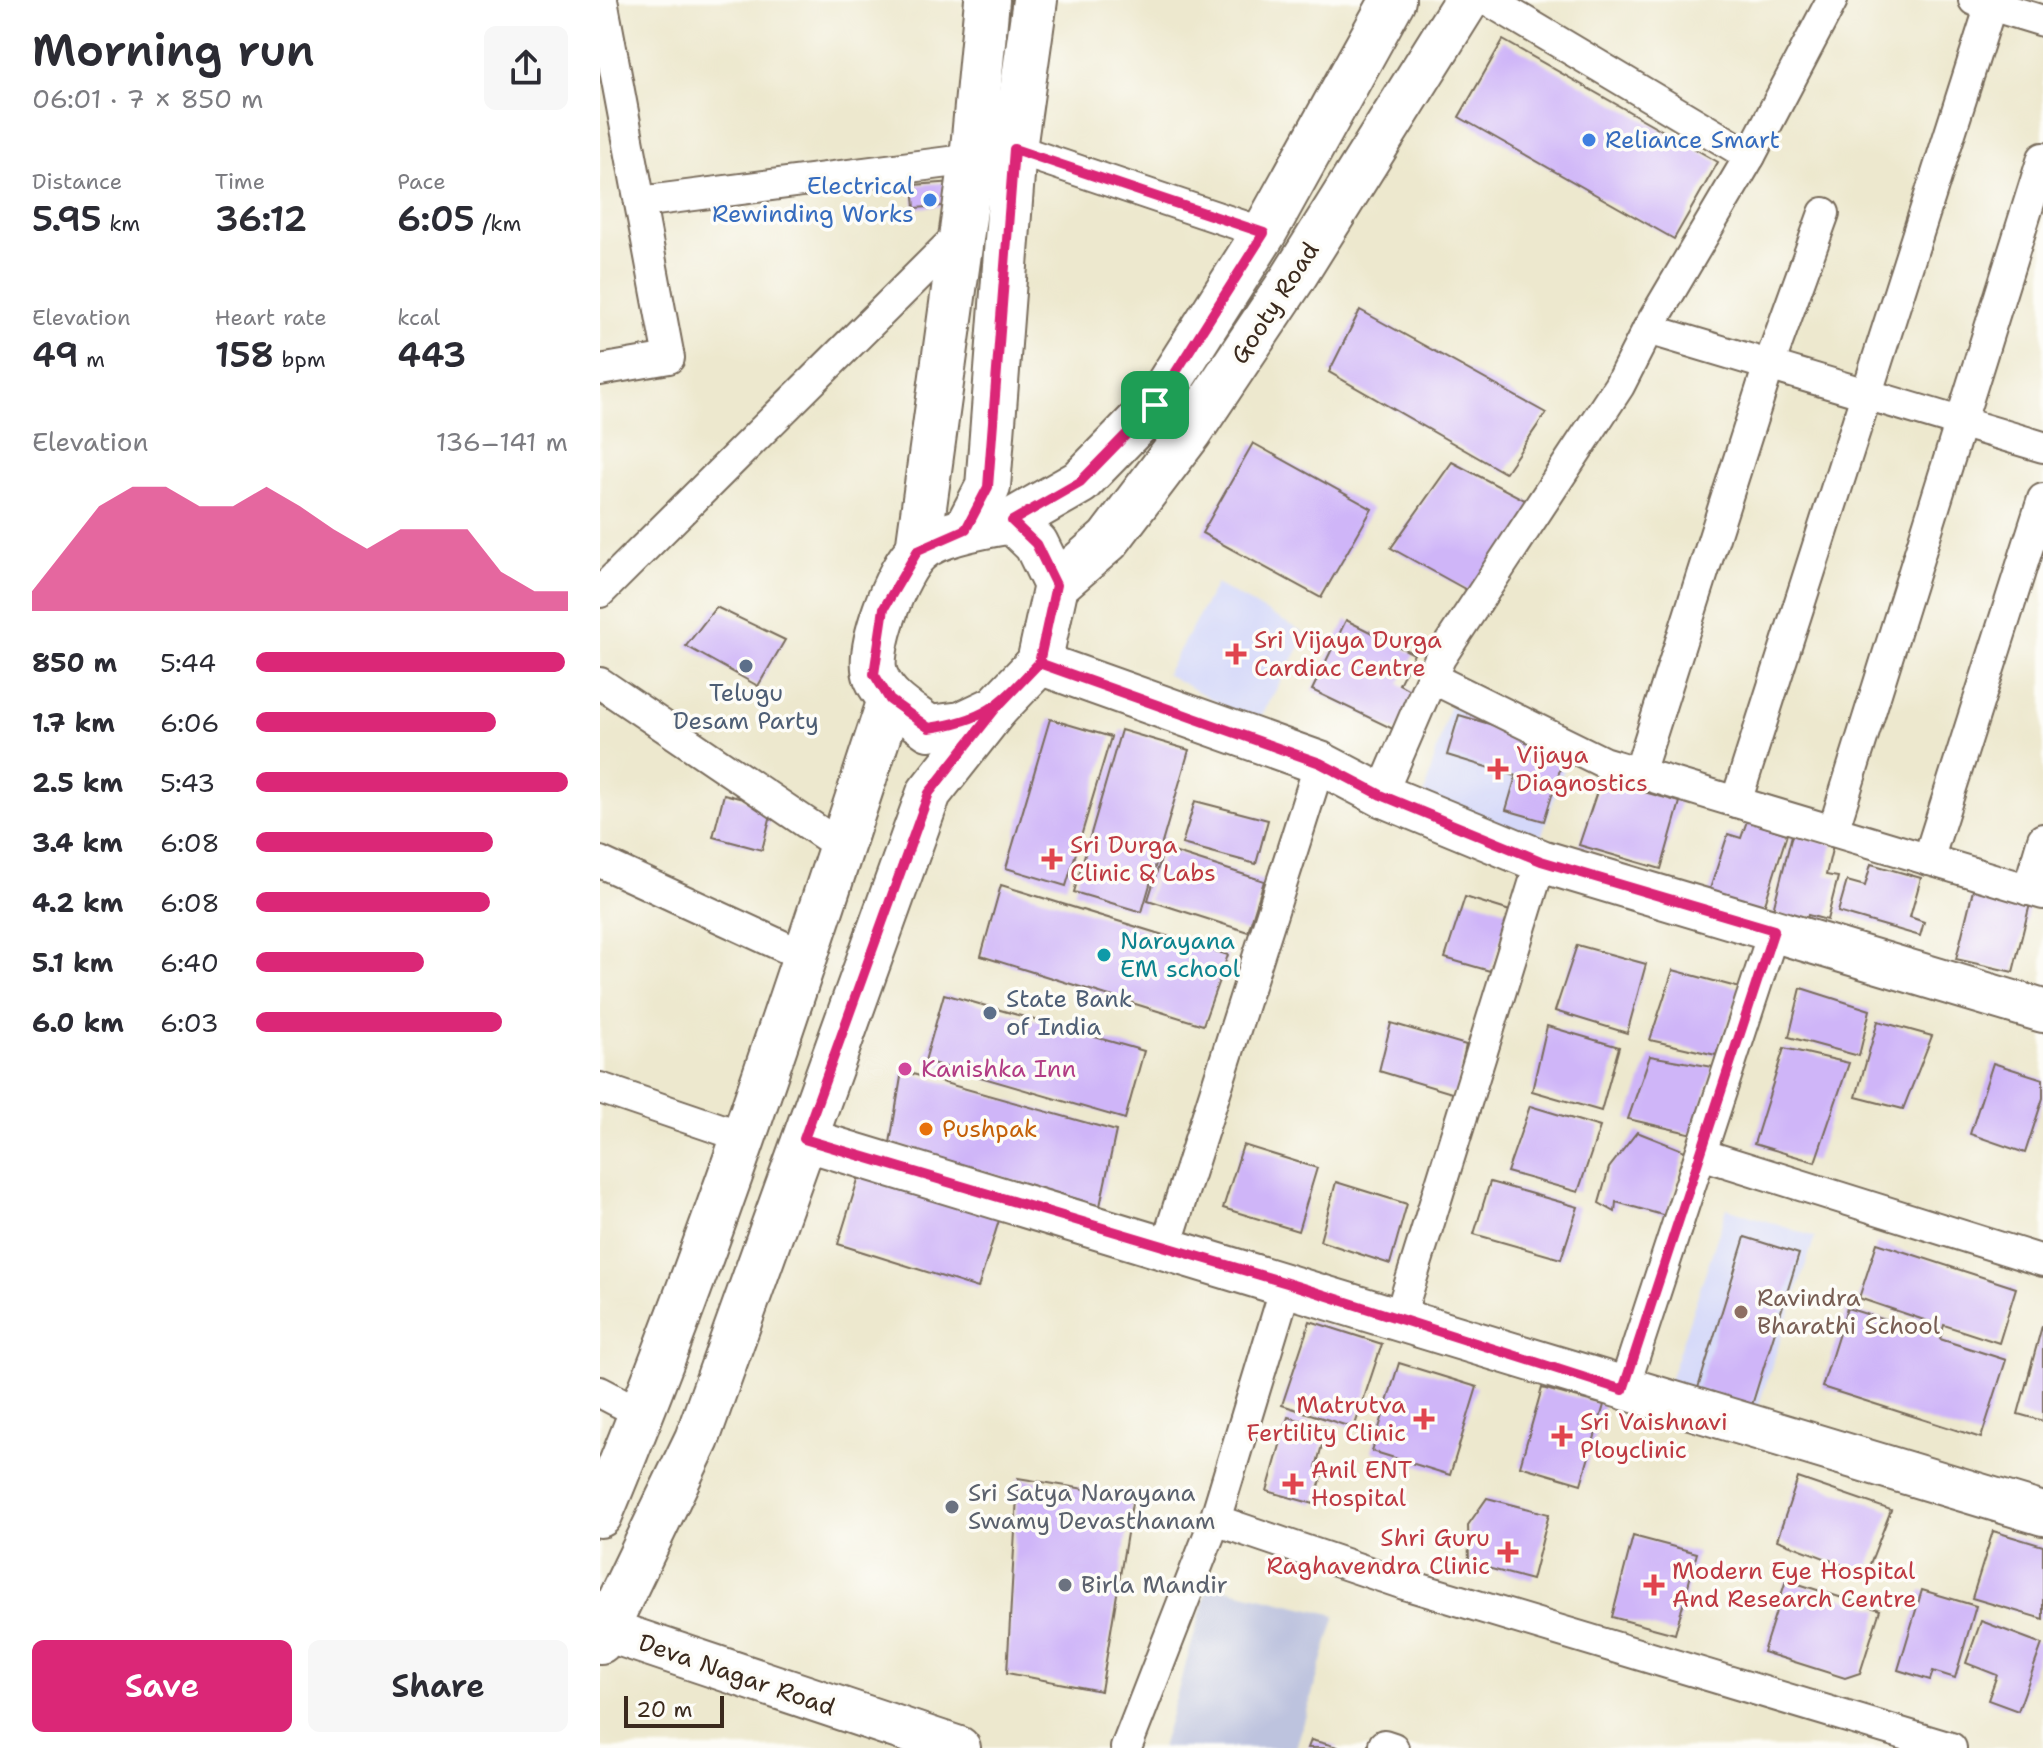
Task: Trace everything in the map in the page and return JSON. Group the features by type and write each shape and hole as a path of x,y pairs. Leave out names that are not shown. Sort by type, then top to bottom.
{"main road":[{"path":"987,0 972,159 918,550 884,608 874,674 890,700 929,728 962,724 996,708"},
{"path":"966,529 988,487 1014,149 1035,0"},
{"name":"Gooty Road","path":"1012,521 1080,482 1155,405 1264,233 1393,0"},
{"name":"Gooty Road","path":"1056,585 1108,540 1190,432 1293,278 1467,0"},
{"path":"603,1636 697,1439 929,793 996,708 1039,663 1056,585 1036,544 1012,521 966,529 918,550"},
{"path":"600,1515 642,1414 806,957 890,700"}],"street":[{"path":"600,370 669,358 640,202 613,131 602,0"},
{"path":"1488,0 1750,156"},
{"path":"1381,795 1440,658 1619,386 1648,329 1750,156 1832,0"},
{"path":"1736,802 1865,394 1983,3 2043,21"},
{"path":"1014,149 1264,233"},
{"path":"1833,831 2043,158"},
{"path":"640,202 972,159"},
{"path":"1639,773 1769,365 1824,213"},
{"path":"600,592 962,232"},
{"path":"1648,329 2043,447"},
{"path":"1928,860 2043,499"},
{"path":"1039,663 1320,763 1381,795 1541,861 2043,1011"},
{"path":"1432,678 1603,762 2035,892 2043,839"},
{"path":"600,683 842,847"},
{"path":"1166,1246 1320,763"},
{"path":"1399,1319 1541,861"},
{"path":"600,862 806,957"},
{"path":"1623,1390 1774,930"},
{"path":"600,1088 741,1136"},
{"path":"804,1139 1287,1283 1623,1390 2043,1514"},
{"path":"1701,1154 2043,1261"},
{"path":"1126,1748 1215,1520 1287,1283"},
{"path":"600,1392 642,1414"},
{"path":"1215,1520 1404,1584 1951,1748"},
{"name":"Deva Nagar Road","path":"603,1636 959,1748"}],"shaded area":[{"name":"Sri Vijaya Durga Cardiac Centre","path":"1216,584 1307,634 1257,724 1166,674"},
{"name":"Vijaya Diagnostics","path":"1450,704 1575,737 1540,840 1422,802"},
{"name":"Ravindra Bharathi School","path":"1727,1208 1815,1237 1755,1416 1667,1387"},
{"path":"1209,1585 1336,1615 1296,1748 1161,1748"}],"building":[{"name":"Reliance Smart","path":"1503,40 1718,162 1674,239 1459,117"},
{"path":"955,182 958,205 915,208 913,185"},
{"path":"1360,310 1546,413 1505,473 1329,372"},
{"path":"1253,443 1372,509 1321,598 1202,533"},
{"path":"1452,462 1540,508 1483,599 1391,548"},
{"name":"Telugu Desam Party","path":"716,607 785,640 758,686 686,646"},
{"path":"1346,620 1414,654 1399,684 1415,693 1397,731 1312,690"},
{"path":"1459,715 1567,747 1544,821 1506,810 1516,776 1447,755"},
{"path":"1050,719 1111,737 1066,886 1006,868"},
{"path":"1121,730 1189,750 1142,912 1074,892"},
{"path":"1601,780 1680,802 1661,869 1579,845"},
{"path":"724,794 773,807 762,850 713,837"},
{"path":"1195,801 1268,820 1256,864 1182,844"},
{"path":"1747,821 1787,834 1761,916 1707,898 1728,834 1741,838"},
{"path":"1792,835 1833,845 1826,875 1838,877 1827,920 1808,915 1806,922 1772,913"},
{"path":"1164,849 1264,881 1248,932 1148,900"},
{"path":"1871,864 1921,878 1910,917 1924,922 1920,936 1838,912 1847,881 1865,886"},
{"path":"1975,882 2032,896 2013,972 1956,959"},
{"name":"Narayana EM school","path":"1001,885 1228,955 1203,1025 981,956"},
{"path":"1465,897 1510,911 1490,971 1445,958"},
{"path":"1577,945 1646,964 1627,1033 1555,1011"},
{"path":"1673,970 1740,988 1716,1055 1650,1040"},
{"path":"1801,988 1870,1010 1859,1056 1789,1037"},
{"path":"944,994 1144,1051 1125,1119 925,1061"},
{"path":"1878,1021 1932,1036 1903,1109 1856,1097"},
{"path":"1391,1023 1466,1045 1455,1094 1379,1071"},
{"path":"1547,1026 1619,1047 1601,1111 1532,1091"},
{"path":"1784,1048 1849,1063 1815,1162 1754,1144"},
{"path":"1650,1056 1713,1067 1693,1134 1628,1119"},
{"path":"1993,1063 2043,1079 2043,1098 2025,1153 1970,1134"},
{"path":"902,1071 1116,1131 1100,1206 890,1143"},
{"path":"1530,1106 1600,1127 1578,1192 1507,1172"},
{"path":"1637,1132 1685,1151 1666,1216 1616,1202 1615,1212 1599,1203 1609,1168"},
{"path":"1243,1145 1317,1168 1298,1231 1223,1208"},
{"path":"861,1170 1001,1214 978,1288 838,1244"},
{"path":"1336,1182 1407,1204 1390,1264 1320,1241"},
{"path":"1490,1182 1578,1207 1561,1259 1474,1234"},
{"path":"1745,1237 1799,1254 1752,1405 1698,1388"},
{"path":"1877,1243 2016,1288 1999,1343 1944,1325 1940,1339 2006,1360 1981,1438 1822,1387 1847,1308 1927,1333 1930,1322 1859,1298"},
{"path":"1310,1321 1382,1344 1354,1428 1282,1405"},
{"path":"2043,1326 2043,1421 2018,1414"},
{"name":"Matrutva Fertility Clinic","path":"1399,1363 1477,1387 1450,1475 1372,1451"},
{"name":"Sri Vaishnavi Ployclinic","path":"1542,1388 1604,1405 1581,1484 1520,1466"},
{"path":"1288,1417 1327,1427 1316,1467 1324,1469 1314,1504 1267,1491"},
{"name":"Birla Mandir","path":"1018,1478 1133,1497 1101,1691 1007,1673"},
{"path":"1798,1478 1891,1510 1866,1574 1777,1540"},
{"path":"1487,1498 1549,1514 1532,1580 1469,1563 1468,1525"},
{"path":"1993,1531 2043,1546 2043,1619 1972,1598"},
{"name":"Modern Eye Hospital And Research Centre","path":"1633,1536 1697,1553 1675,1634 1612,1617"},
{"path":"1786,1580 1880,1610 1860,1673 1845,1678 1763,1652"},
{"path":"1922,1590 1976,1606 1955,1678 1933,1671 1930,1680 1898,1670"},
{"path":"1981,1621 2042,1644 2018,1711 1988,1700 1997,1675 1966,1663"},
{"path":"1311,1740 1338,1747 1338,1748 1308,1748"}],"place":[{"name":"Reliance Smart","path":"1589,140"},
{"name":"Electrical Rewinding Works","path":"930,200"},
{"name":"Sri Vijaya Durga Cardiac Centre","path":"1236,654"},
{"name":"Telugu Desam Party","path":"746,666"},
{"name":"Vijaya Diagnostics","path":"1498,769"},
{"name":"Sri Durga Clinic & Labs","path":"1052,859"},
{"name":"Narayana EM school","path":"1104,955"},
{"name":"State Bank of India","path":"990,1013"},
{"name":"Kanishka Inn","path":"905,1069"},
{"name":"Pushpak","path":"926,1129"},
{"name":"Ravindra Bharathi School","path":"1741,1312"},
{"name":"Matrutva Fertility Clinic","path":"1424,1419"},
{"name":"Sri Vaishnavi Ployclinic","path":"1562,1436"},
{"name":"Anil ENT Hospital","path":"1293,1484"},
{"name":"Sri Satya Narayana Swamy Devasthanam","path":"952,1507"},
{"name":"Shri Guru Raghavendra Clinic","path":"1508,1552"},
{"name":"Birla Mandir","path":"1065,1585"},
{"name":"Modern Eye Hospital And Research Centre","path":"1654,1585"}],"route":[{"path":"1155,405 1080,482 1012,521 1036,544 1056,585 1039,663 996,708 929,793 804,1139 1287,1283 1623,1390 1774,930 1541,861 1381,795 1320,763 1039,663 996,708 962,724 929,728 890,700 874,674 884,608 918,550 966,529 988,487 1014,149 1264,233 1155,405"}]}
